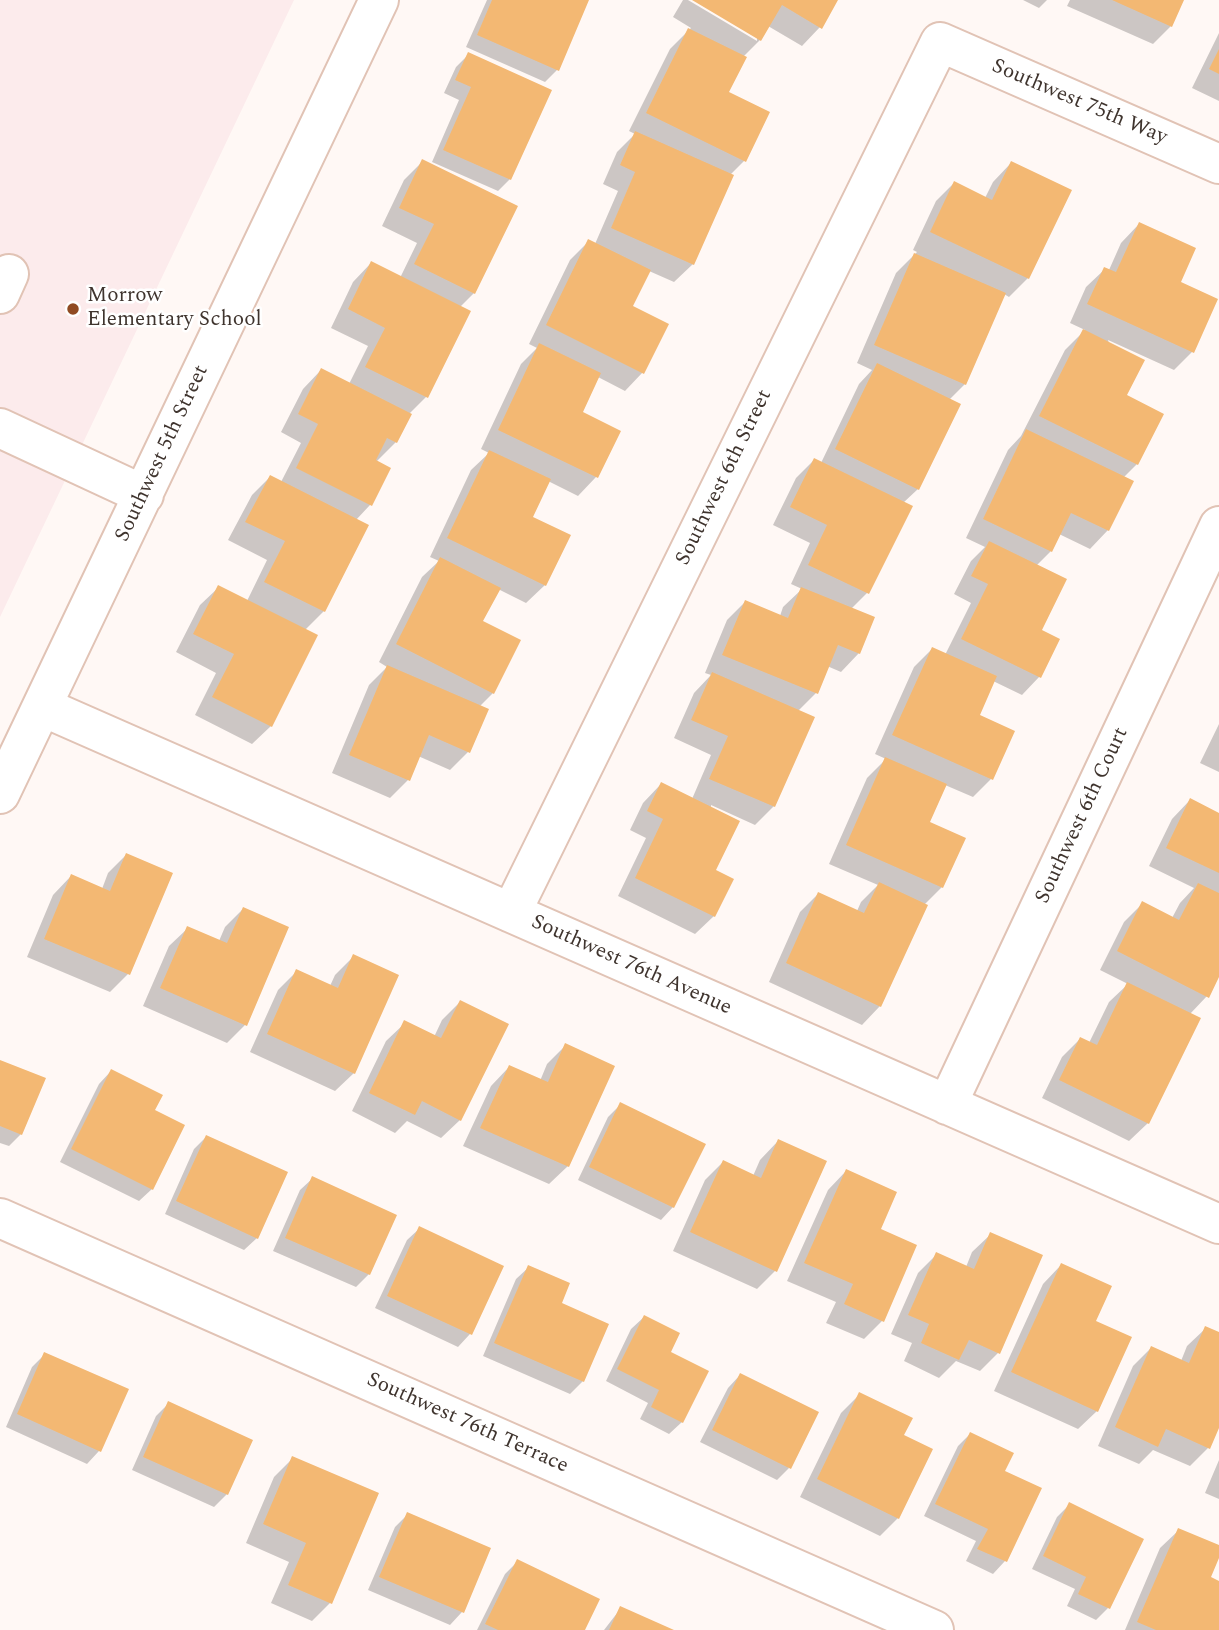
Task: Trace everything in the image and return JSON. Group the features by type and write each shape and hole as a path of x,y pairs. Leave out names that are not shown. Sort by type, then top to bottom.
{"street":[{"name":"Southwest 5th Street","path":"0,794 379,0"},
{"name":"Southwest 75th Way","path":"940,42 1219,163"},
{"name":"Southwest 6th Street","path":"511,914 940,42"},
{"path":"0,428 144,495"},
{"name":"Southwest 6th Court","path":"947,1105 1219,526"},
{"name":"Southwest 76th Avenue","path":"43,707 1219,1224"},
{"name":"Southwest 76th Terrace","path":"0,1217 934,1630"}],"shaded area":[{"name":"Morrow Elementary School","path":"0,0 294,0 0,617"}],"building":[{"path":"492,0 589,0 559,71 477,35"},
{"path":"692,0 838,0 822,29 782,5 761,41"},
{"path":"1112,0 1184,0 1172,27"},
{"path":"688,28 747,57 729,92 770,112 746,162 646,113"},
{"path":"1219,49 1219,74 1209,69"},
{"path":"468,52 552,90 511,180 443,150 471,87 455,80"},
{"path":"635,131 734,175 694,265 611,228 635,172 620,165"},
{"path":"422,159 518,206 475,294 414,264 434,224 399,208"},
{"path":"1011,161 1072,190 1029,279 930,232 954,181 992,200"},
{"path":"1139,222 1196,248 1181,282 1218,299 1194,353 1087,304 1104,267 1116,272"},
{"path":"588,239 651,270 633,306 669,324 644,374 546,325"},
{"path":"914,253 1006,293 966,385 874,345"},
{"path":"371,261 471,311 428,398 365,367 385,328 348,309"},
{"path":"1083,329 1145,360 1127,395 1164,414 1138,465 1039,416"},
{"path":"539,343 601,373 583,412 621,431 598,478 498,430"},
{"path":"877,363 961,404 919,490 835,449"},
{"path":"321,368 412,414 397,443 387,438 376,460 391,468 372,506 296,468 318,424 298,414"},
{"path":"1026,429 1134,481 1109,531 1071,513 1052,552 983,519"},
{"path":"489,450 551,479 533,517 571,535 546,586 447,538"},
{"path":"814,458 913,506 869,594 808,565 827,525 790,507"},
{"path":"270,475 369,525 325,612 264,582 285,541 245,522"},
{"path":"989,541 1067,579 1042,630 1060,639 1041,678 961,639 988,584 971,576"},
{"path":"440,557 501,588 483,621 521,640 494,694 396,644"},
{"path":"218,585 318,635 272,727 212,697 234,654 193,634"},
{"path":"801,587 875,617 860,654 838,645 818,694 722,655 745,600 788,618"},
{"path":"932,647 997,676 980,715 1015,731 993,780 892,735"},
{"path":"387,665 489,709 470,753 429,735 410,781 349,755"},
{"path":"712,672 815,717 775,807 709,779 728,736 691,720"},
{"path":"885,757 947,784 930,822 966,838 943,888 846,845"},
{"path":"661,782 740,821 716,870 734,879 715,917 635,878 663,819 647,811"},
{"path":"1190,798 1219,813 1219,873 1166,848"},
{"path":"126,853 173,873 130,975 44,939 71,874 110,891"},
{"path":"879,882 928,905 881,1007 786,963 818,892 864,913"},
{"path":"1198,883 1219,893 1219,977 1209,998 1117,951 1142,901 1179,920"},
{"path":"243,907 289,927 247,1026 160,988 187,926 227,943"},
{"path":"353,954 399,975 355,1074 267,1034 296,969 338,988"},
{"path":"1127,982 1201,1018 1149,1124 1059,1080 1080,1037 1097,1045"},
{"path":"460,1000 509,1024 461,1121 422,1101 415,1115 369,1093 404,1020 441,1038"},
{"path":"565,1043 615,1066 569,1167 480,1128 509,1065 548,1082"},
{"path":"0,1060 46,1078 22,1135 0,1126"},
{"path":"111,1069 163,1095 155,1110 185,1125 153,1190 71,1149"},
{"path":"620,1102 706,1144 674,1208 589,1167"},
{"path":"206,1135 288,1172 258,1239 176,1201"},
{"path":"778,1139 827,1161 777,1272 690,1232 723,1160 761,1178"},
{"path":"846,1169 897,1192 881,1229 917,1245 884,1322 844,1304 853,1284 804,1263"},
{"path":"312,1176 397,1215 370,1275 285,1238"},
{"path":"419,1226 504,1266 472,1335 387,1296"},
{"path":"990,1232 1043,1255 1000,1354 969,1340 959,1360 921,1343 929,1324 908,1315 936,1252 974,1269"},
{"path":"1061,1263 1112,1286 1096,1321 1132,1337 1098,1412 1011,1372"},
{"path":"528,1265 570,1283 562,1303 609,1324 584,1382 494,1343"},
{"path":"644,1315 680,1333 671,1352 709,1371 683,1423 651,1407 659,1390 617,1369"},
{"path":"1205,1326 1219,1332 1219,1428 1210,1449 1166,1429 1158,1447 1115,1427 1151,1346 1189,1363"},
{"path":"44,1352 129,1389 101,1452 17,1414"},
{"path":"740,1373 819,1412 791,1469 712,1430"},
{"path":"859,1392 913,1418 904,1435 933,1449 899,1519 817,1479"},
{"path":"168,1401 253,1440 228,1495 143,1457"},
{"path":"970,1432 1014,1453 1005,1471 1042,1488 1007,1562 977,1549 988,1529 935,1504"},
{"path":"292,1456 379,1493 332,1604 288,1585 306,1543 263,1524"},
{"path":"1069,1502 1144,1539 1110,1609 1078,1594 1086,1577 1043,1556"},
{"path":"407,1512 491,1548 464,1613 379,1577"},
{"path":"1178,1528 1219,1545 1219,1558 1211,1577 1219,1581 1219,1630 1156,1630 1137,1622"},
{"path":"517,1559 600,1599 585,1630 498,1630 485,1624"},
{"path":"620,1606 674,1630 609,1630"}],"place":[{"name":"Morrow Elementary School","path":"73,309"}]}
